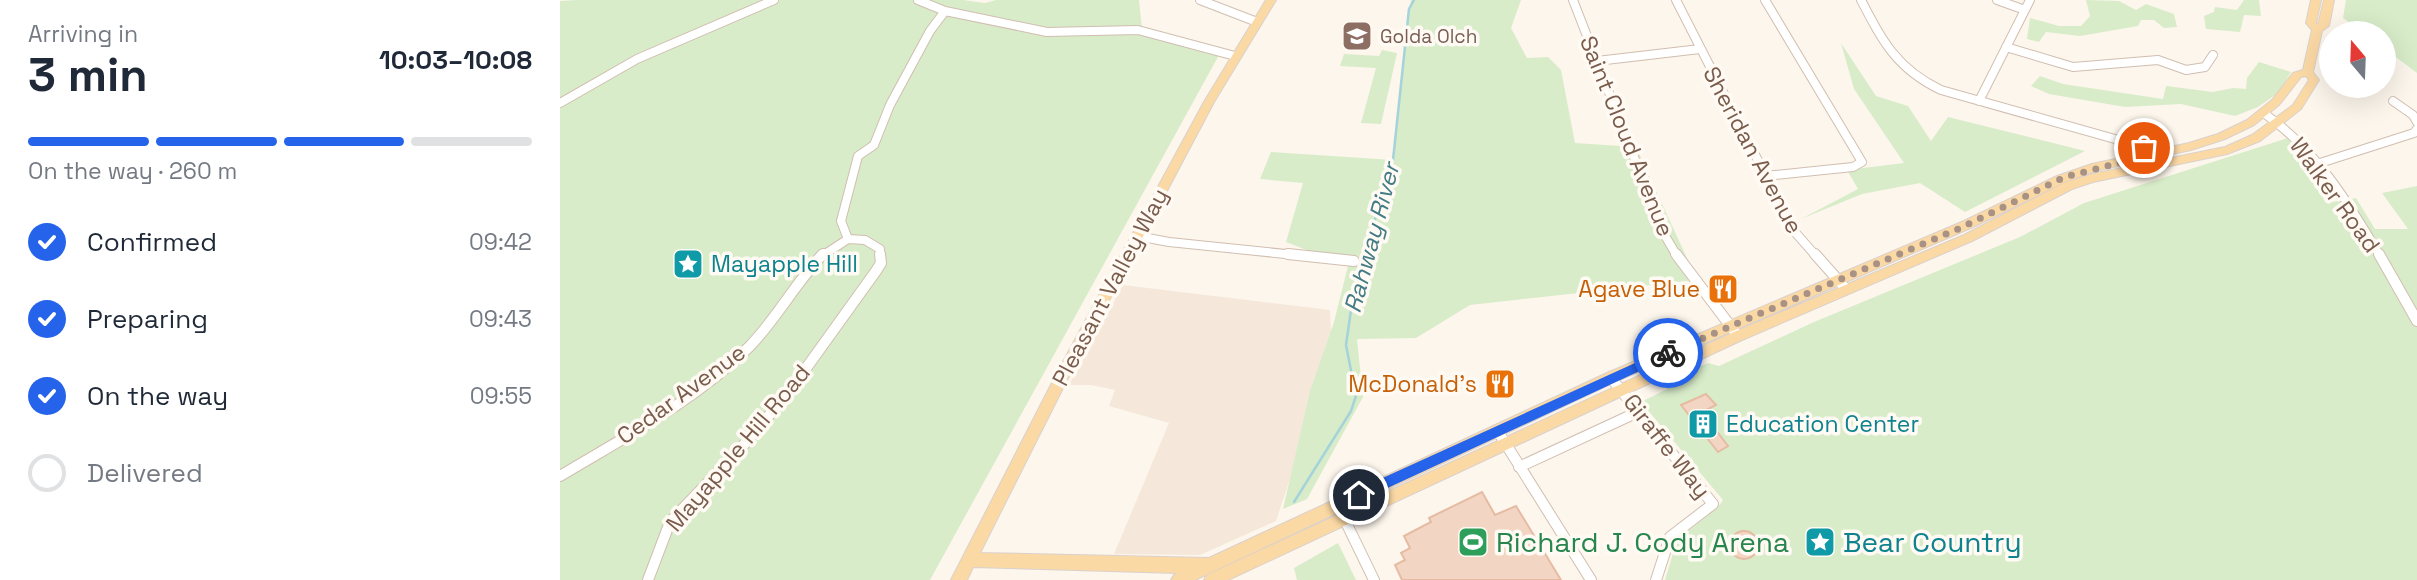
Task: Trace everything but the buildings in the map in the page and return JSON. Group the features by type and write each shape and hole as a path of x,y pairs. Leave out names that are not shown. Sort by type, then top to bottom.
{"main road":[{"name":"Pleasant Valley Way","path":"959,580 1137,236 1235,56 1271,0"},
{"path":"2316,0 2311,23 2317,30"},
{"path":"1841,284 1968,238 2068,186 2227,150 2256,138 2280,122 2308,93 2314,80 2308,72 2317,30 2324,26 2329,0"},
{"path":"1181,580 1611,378 1734,331 1841,284 2065,177 2216,139 2244,128 2280,102 2297,75 2308,72"},
{"path":"1212,580 1505,445 1734,331"},
{"path":"969,560 1177,566 1214,564"}],"street":[{"path":"560,103 633,62 715,23 774,0"},
{"path":"918,0 945,11 1047,32 1138,30 1235,56"},
{"path":"1200,0 1257,22"},
{"name":"Saint Cloud Avenue","path":"1573,0 1664,234 1734,331"},
{"name":"Sheridan Avenue","path":"1676,0 1794,231 1841,284"},
{"path":"1765,0 1861,158 1860,164 1765,176"},
{"path":"1861,0 1887,49 1908,72 1928,85 2161,152 2170,162"},
{"path":"1997,0 2025,10"},
{"path":"1979,101 2030,0"},
{"path":"847,236 841,222 858,156 874,145 890,105 930,31 945,11"},
{"path":"2006,47 2073,67 2158,60 2194,70 2205,67 2213,55"},
{"path":"1597,61 1700,49"},
{"path":"2393,101 2413,115 2417,122"},
{"name":"Walker Road","path":"2265,114 2280,122 2317,164 2360,222 2417,321"},
{"path":"2317,164 2417,129"},
{"path":"2127,143 2137,149 2142,157"},
{"name":"Cedar Avenue","path":"560,476 663,411 741,354 775,318 815,261 847,236"},
{"name":"Mayapple Hill Road","path":"648,580 670,522 742,447 789,392 881,263 880,249 865,240 847,236"},
{"path":"1137,236 1169,242 1354,261"},
{"name":"Giraffe Way","path":"1611,378 1713,504 1670,537 1656,580"},
{"path":"1519,467 1640,411"},
{"path":"1497,430 1591,580"},
{"path":"1338,505 1374,580"}],"shaded area":[{"path":"1123,285 1330,310 1332,353 1276,521 1200,555 1114,554 1169,423 1109,406 1115,390 1091,385 1069,385"}],"green space":[{"path":"963,0 985,3 996,0 1139,0 1142,30 1219,55 930,580 560,580 560,1"},
{"path":"1411,0 1521,0 1511,28 1527,58 1548,57 1561,70 1575,143 1636,147 1697,280 1470,305 1416,338 1357,339 1363,397 1307,499 1283,509 1310,391 1334,322 1348,266 1286,242 1303,183 1260,179 1271,152 1393,160"},
{"path":"2086,0 2119,1 2136,10 2146,4 2174,14 2177,27 2164,28 2154,20 2141,20 2138,26 2080,36 2046,32 2039,42 2027,39 2030,18 2059,26 2081,26 2090,16"},
{"path":"2244,0 2259,0 2261,16 2244,15 2240,32 2206,29 2204,16 2214,12 2215,7 2237,10"},
{"path":"2346,0 2417,0 2417,73 2396,57 2396,21 2347,21 2343,18"},
{"path":"1841,43 1876,96 1908,106 1931,141 1948,117 2085,151 1965,212 1920,183 1862,194 1801,219 1858,189 1847,170 1904,163 1854,89"},
{"path":"1382,50 1397,53 1381,124 1361,123 1376,68 1340,66 1344,54 1379,56"},
{"path":"2259,62 2291,72 2278,93 2258,107 2235,116 2181,104 2125,107 2049,94 2031,86 2040,76 2063,84 2163,99 2166,86 2213,92 2233,88 2246,89 2247,78"},
{"path":"2288,138 2326,203 2356,198 2375,229 2408,229 2382,193 2417,186 2417,580 1665,580 1677,540 1723,500 1641,402 1667,389 1671,380 1708,363 1719,366 1814,322 2020,237 2084,203"},
{"path":"1338,543 1356,580 1297,580 1294,568"}],"waterway":[{"name":"Rahway River","path":"1294,502 1351,411 1356,396 1346,345 1354,289 1393,160 1409,9 1414,0"}],"way so far":[{"path":"1668,353 1958,229 2065,177 2142,157 2137,149 2127,143 2144,148"}],"place":[{"name":"Golda Olch","path":"1357,36"},
{"name":"Mayapple Hill","path":"688,264"},
{"name":"Agave Blue","path":"1723,289"},
{"name":"McDonald's","path":"1500,384"},
{"name":"Education Center","path":"1703,424"},
{"name":"Richard J. Cody Arena","path":"1473,542"},
{"name":"Bear Country","path":"1820,542"}],"route":[{"path":"1359,495 1668,353"}]}
